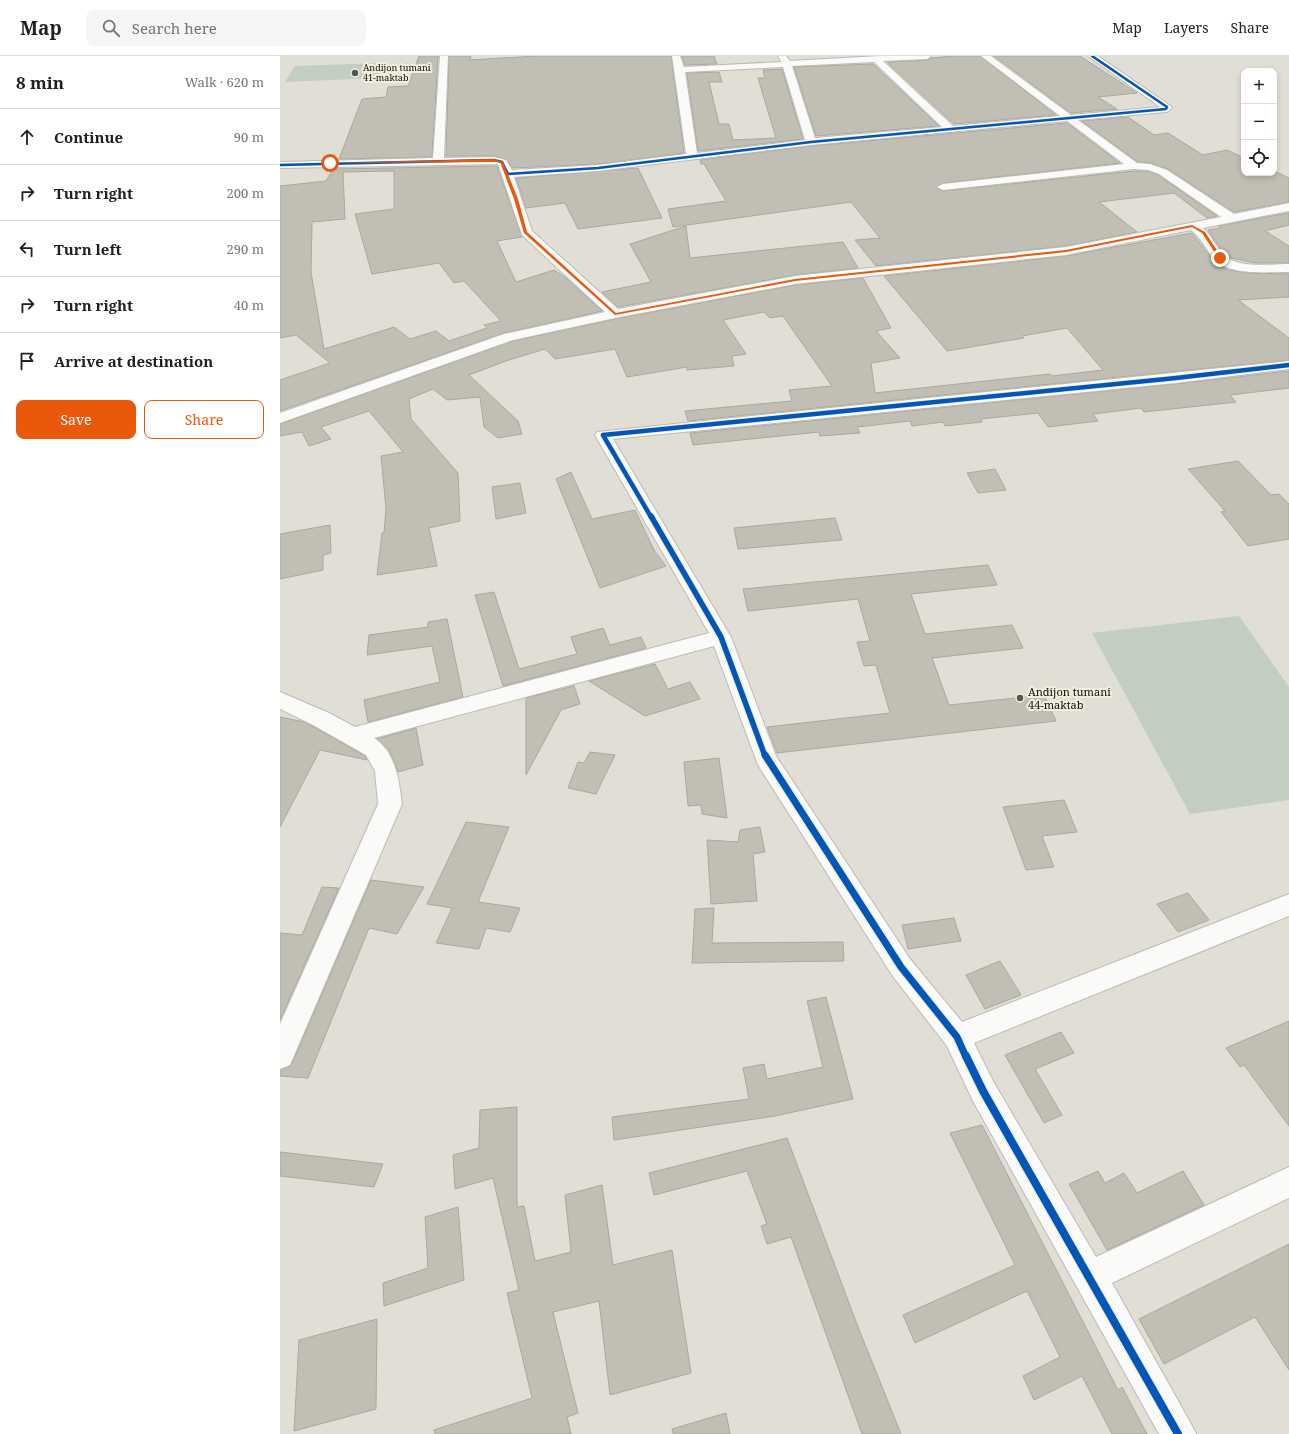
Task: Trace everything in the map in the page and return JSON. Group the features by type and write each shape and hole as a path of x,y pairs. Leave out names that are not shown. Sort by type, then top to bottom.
{"street":[{"path":"438,161 444,56"},
{"path":"676,56 680,70 692,157"},
{"path":"680,70 784,60 876,59 927,56"},
{"path":"985,56 1068,119 1134,166"},
{"path":"508,174 598,168 811,142 1161,110 1167,107 1092,56"},
{"path":"876,59 950,130"},
{"path":"784,60 811,142"},
{"path":"280,164 494,160 502,162 508,174 526,232 615,314"},
{"path":"943,187 1134,166 1150,167 1163,172 1231,218"},
{"path":"280,418 509,337 615,314 795,280 1066,251 1289,207"},
{"path":"1192,226 1204,232 1220,258 1226,264 1289,268"},
{"path":"1178,1434 983,1091 957,1037 901,967 766,759 720,637 603,435 1176,378 1289,365"},
{"path":"353,736 720,637"},
{"path":"280,700 321,719 374,749 386,771 390,804 280,1056"},
{"path":"957,1037 1289,905"},
{"path":"1090,1277 1289,1182"}],"shaded area":[{"path":"383,63 376,78 285,82 295,66"},
{"path":"1239,616 1289,687 1289,800 1190,814 1092,633"}],"building":[{"path":"419,56 438,56 432,157 339,159 362,99 386,97 388,87 408,86"},
{"path":"449,56 471,56 470,60 537,56 671,56 684,153 598,164 513,168 506,159 494,156 446,156"},
{"path":"682,56 714,56 717,64 685,65"},
{"path":"980,56 1056,115 954,124 887,62 927,60 931,58"},
{"path":"994,56 1080,56 1137,93 1098,97 1117,109 1071,113"},
{"path":"873,64 939,126 816,136 794,67"},
{"path":"782,69 803,139 698,151 687,73 719,72 722,82 709,82 719,124 729,124 733,140 776,138 758,78 765,78 763,70"},
{"path":"1128,117 1154,135 1168,133 1203,155 1227,150 1241,157 1241,176 1277,176 1277,172 1289,178 1289,202 1234,212 1168,169 1150,163 1138,162 1082,121"},
{"path":"1067,123 1120,163 943,183 936,188 943,191 1134,171 1148,171 1158,175 1217,216 1207,218 1174,193 1099,202 1137,232 1066,246 876,266 855,240 880,238 851,202 673,227 668,209 726,201 704,164 701,164 700,160 811,146"},
{"path":"497,166 522,237 497,241 516,282 554,270 566,278 602,311 504,333 280,411 280,380 330,363 296,335 280,338 280,186 326,181 333,169","holes":["394,171 394,209 355,214 372,274 439,263 454,283 464,281 501,321 484,325 487,328 449,341 436,331 410,339 394,327 324,349 311,272 312,222 345,219 343,172"]},
{"path":"638,168 662,218 578,229 565,203 526,208 516,178"},
{"path":"1289,213 1289,225 1265,231 1289,246 1289,263 1255,263 1231,258 1222,251 1208,230 1221,228 1218,226"},
{"path":"686,226 690,258 843,242 858,268 795,275 618,307 602,292 651,282 630,244"},
{"path":"1192,233 1213,260 1228,270 1249,273 1289,274 1289,297 1238,300 1289,338 1289,360 688,421 685,411 792,401 789,390 832,386 783,316 770,318 764,312 723,320 746,354 732,356 734,366 687,370 687,367 627,377 615,349 555,359 545,349 506,361 469,375 518,421 522,434 498,438 484,427 480,397 447,400 433,389 409,399 411,419 458,473 460,521 429,528 437,566 377,575 382,533 384,533 386,508 381,456 403,452 369,411 321,427 331,439 309,446 302,432 280,436 280,424 513,341 615,319 795,285 863,278 891,328 876,331 900,358 871,363 875,393 1050,374 1052,376 1103,370 1067,328 1022,336 1024,338 947,351 884,276 1066,256"},
{"path":"1289,371 1289,388 1230,395 1236,402 1144,412 1141,408 1093,414 1098,421 1048,427 1038,413 981,419 982,422 945,426 943,422 912,426 910,421 857,427 860,433 820,436 819,432 693,445 690,433 1176,384"},
{"path":"1238,461 1271,495 1279,494 1289,504 1289,539 1248,546 1221,512 1225,511 1188,469"},
{"path":"995,469 1006,490 978,493 967,473"},
{"path":"571,472 592,519 635,510 654,550 666,566 600,588 556,479"},
{"path":"520,483 526,513 496,519 492,487"},
{"path":"835,518 842,540 738,549 734,528"},
{"path":"330,525 331,553 323,555 323,570 280,579 280,534"},
{"path":"988,565 997,585 911,594 925,634 1012,625 1023,648 932,658 949,705 1044,695 1056,721 777,753 767,727 890,713 876,665 864,666 857,642 870,641 858,599 748,611 743,589"},
{"path":"494,592 519,669 577,654 571,637 603,628 610,645 641,637 646,648 503,686 475,595"},
{"path":"447,619 463,697 368,722 364,700 440,682 432,646 367,655 369,635 428,627 428,622"},
{"path":"655,664 668,689 690,682 700,699 645,716 589,681"},
{"path":"574,686 580,704 561,710 526,775 526,698"},
{"path":"280,717 304,722 365,756 367,760 320,750 280,827"},
{"path":"416,728 423,765 398,772 389,750 377,739"},
{"path":"590,752 615,755 596,794 568,788 578,762 584,763"},
{"path":"719,758 727,818 702,814 701,805 688,806 684,762"},
{"path":"1064,800 1077,832 1042,836 1054,867 1026,870 1003,807"},
{"path":"466,822 509,827 478,902 520,908 510,932 486,928 479,949 436,943 452,908 427,904"},
{"path":"760,827 765,852 753,854 757,901 711,904 707,840 738,842 740,830"},
{"path":"371,880 424,887 397,934 369,928 308,1078 280,1076 280,1070 291,1066"},
{"path":"322,887 339,888 280,1020 280,933 302,935"},
{"path":"1188,893 1209,920 1178,932 1157,904"},
{"path":"714,908 712,943 843,942 844,961 692,963 695,909"},
{"path":"954,918 961,941 908,949 902,925"},
{"path":"1000,961 1021,995 985,1009 966,975"},
{"path":"826,997 853,1099 775,1116 614,1140 612,1117 749,1099 743,1068 764,1064 767,1079 823,1067 807,1001"},
{"path":"1289,1021 1289,1126 1244,1065 1240,1067 1226,1048"},
{"path":"1061,1032 1074,1053 1035,1069 1062,1115 1044,1123 1005,1055"},
{"path":"517,1107 517,1207 524,1206 535,1261 571,1252 565,1195 602,1185 613,1265 672,1250 691,1373 610,1395 599,1301 553,1312 578,1413 567,1417 571,1434 435,1434 434,1430 532,1398 507,1293 519,1290 493,1178 455,1189 453,1155 479,1148 480,1110"},
{"path":"982,1125 1118,1390 1122,1387 1147,1434 1112,1434 1082,1376 1034,1400 1023,1376 1060,1357 1027,1291 915,1343 903,1315 1015,1265 950,1133"},
{"path":"787,1138 858,1327 901,1434 862,1434 791,1237 767,1244 761,1226 767,1224 747,1171 654,1195 649,1173"},
{"path":"280,1152 383,1164 374,1187 280,1176"},
{"path":"1098,1171 1105,1183 1124,1173 1137,1193 1183,1171 1204,1205 1107,1250 1069,1184"},
{"path":"458,1207 464,1280 384,1306 383,1283 428,1268 425,1217"},
{"path":"1289,1244 1289,1370 1255,1317 1164,1364 1139,1319"},
{"path":"377,1319 376,1409 294,1431 299,1340"},
{"path":"726,1413 730,1434 673,1434 672,1429"}],"cycle path":[{"path":"280,165 494,160 502,162 508,174 598,168 811,142 1166,109 1167,107 1092,56"},
{"path":"1178,1434 983,1091 957,1037 901,967 766,759 721,637 603,435 1176,378 1289,365"}],"place":[{"name":"Andijon tumani 41-maktab","path":"355,73"},
{"name":"Andijon tumani 44-maktab","path":"1020,698"}],"route":[{"path":"330,163 494,160 502,162 508,174 526,232 615,314 795,280 1066,251 1192,226 1204,232 1220,258"}]}
